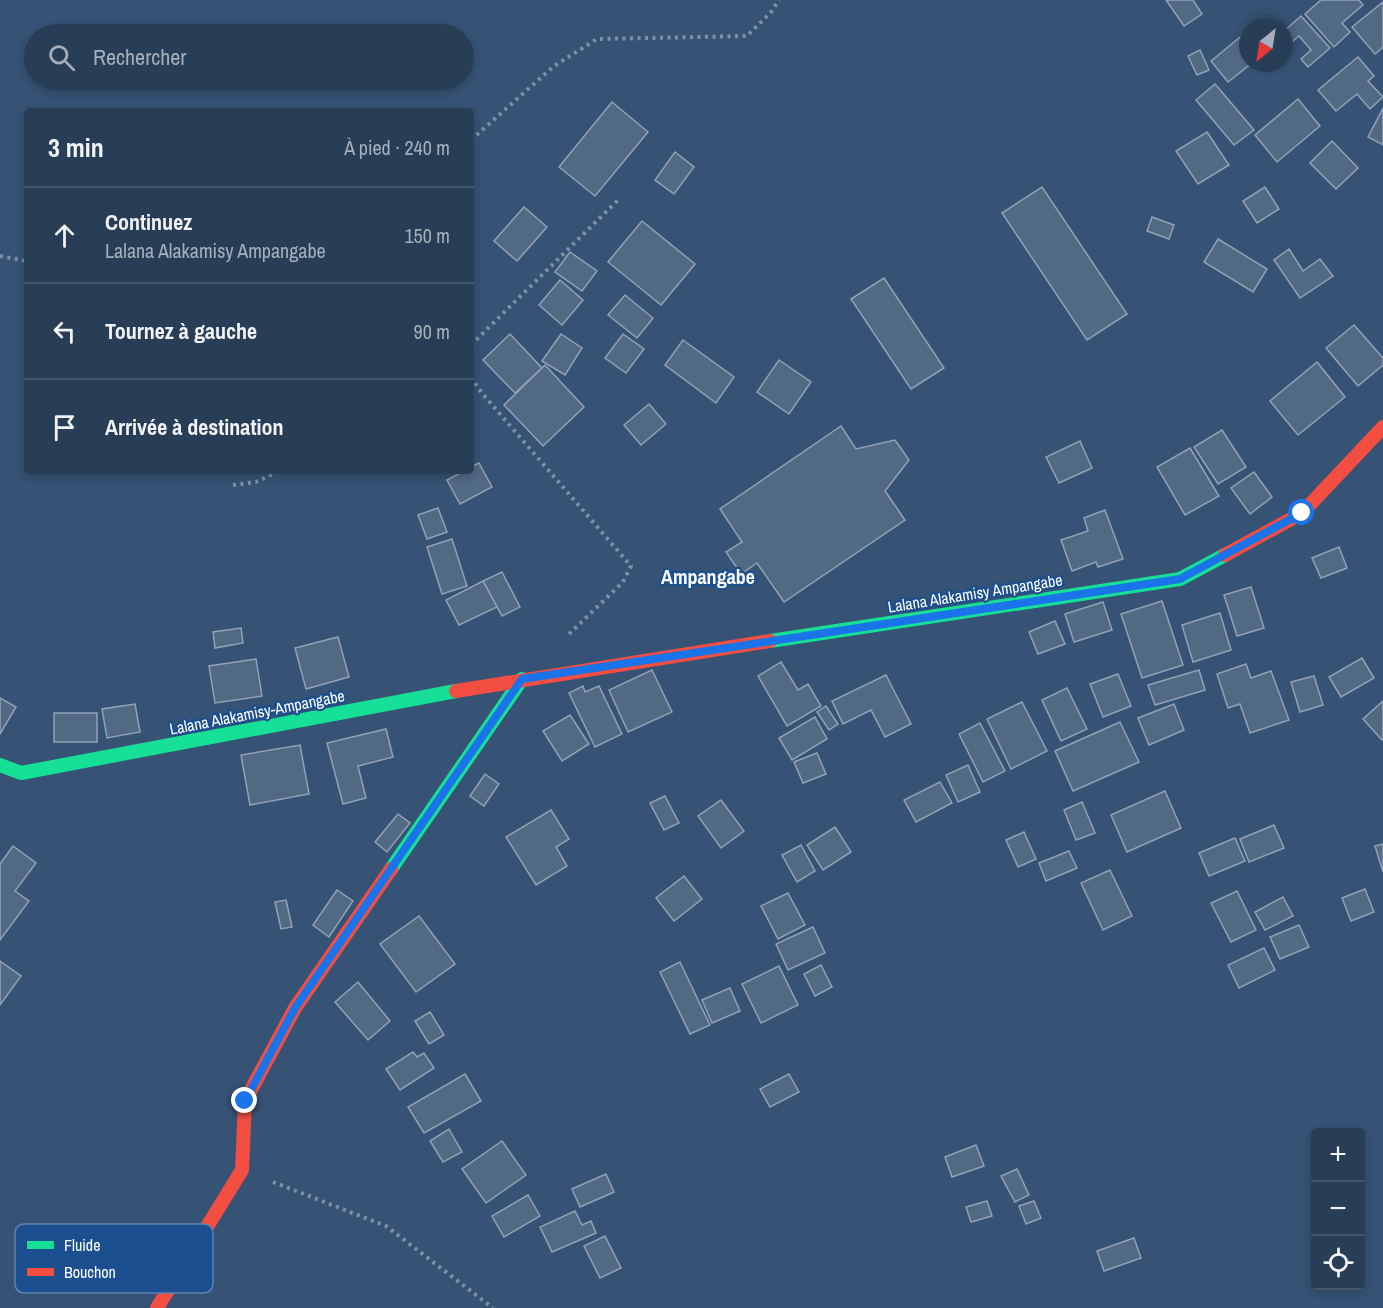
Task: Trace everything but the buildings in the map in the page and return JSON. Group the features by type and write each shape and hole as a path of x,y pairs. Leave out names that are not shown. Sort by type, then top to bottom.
{"street":[{"name":"Lalana Alakamisy Ampangabe","path":"522,679 1180,579 1302,513 1383,427"},
{"name":"Lalana Alakamisy-Ampangabe","path":"0,765 21,773 522,679"},
{"path":"209,1224 242,1170 245,1101 295,1008 522,679"},
{"path":"157,1308 166,1293"}],"path":[{"path":"474,137 554,66 597,39 747,36 771,12 779,0"},
{"path":"474,342 618,200"},
{"path":"0,256 24,260"},
{"path":"474,381 481,392 631,566 623,582 564,639"},
{"path":"233,485 256,482 273,474"},
{"path":"242,1170 386,1226 493,1308"}],"traffic: fast":[{"path":"770,641 1180,579 1225,555"},
{"path":"391,869 522,679"},
{"path":"0,765 21,773 456,691"}],"traffic: jam":[{"path":"1225,555 1302,513 1383,427"},
{"path":"456,691 770,641"},
{"path":"209,1224 242,1170 245,1101 295,1008 391,869"},
{"path":"157,1308 166,1293"}],"district":[{"name":"Ampangabe","path":"708,576"}],"route":[{"path":"245,1101 295,1008 522,679 1180,579 1302,513"}]}
